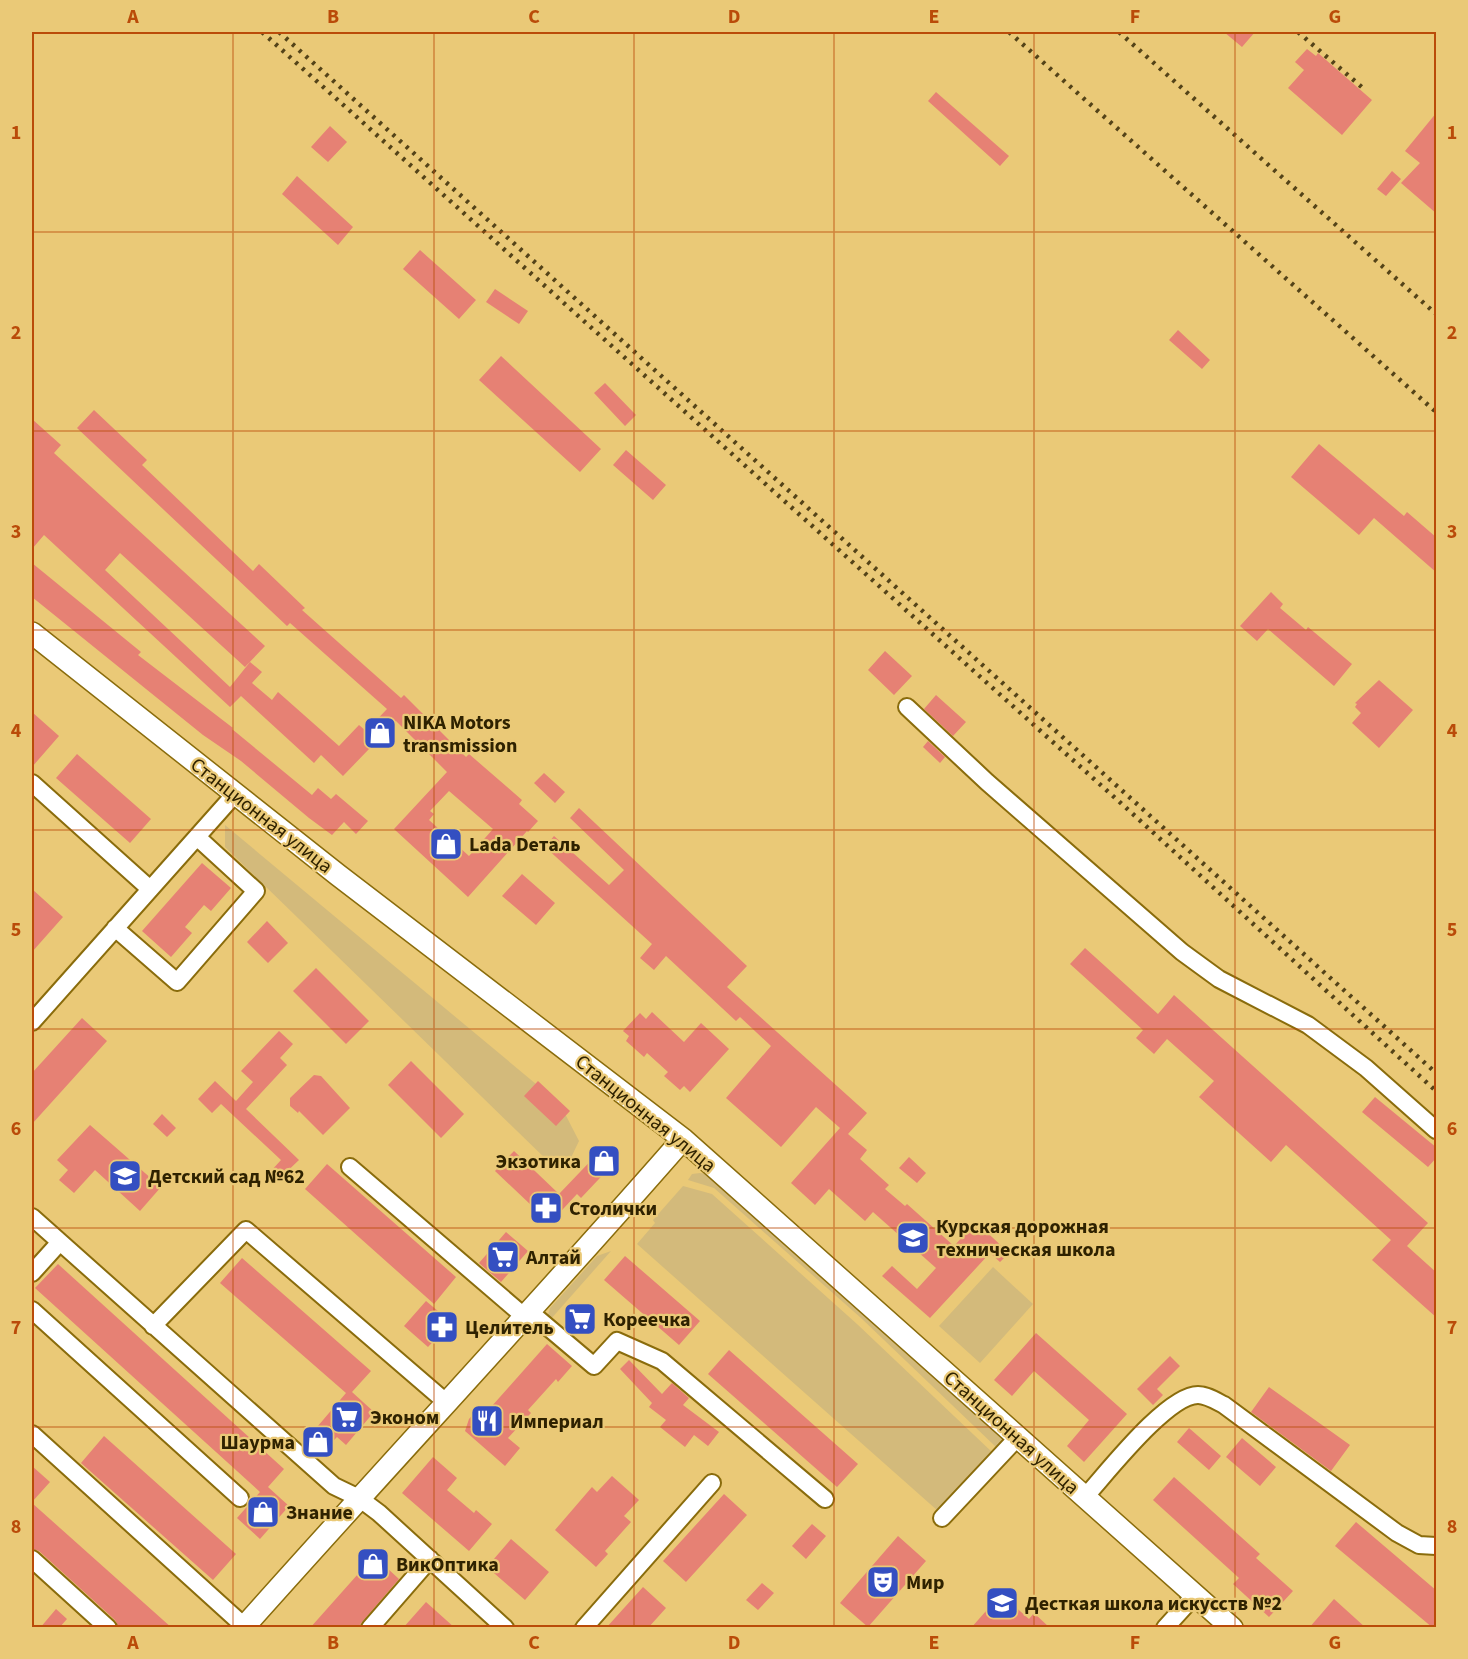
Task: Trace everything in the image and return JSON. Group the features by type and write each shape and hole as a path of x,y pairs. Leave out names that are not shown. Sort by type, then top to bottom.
{"main road":[{"name":"Станционная улица","path":"32,633 235,794 683,1139 1232,1628"},
{"path":"244,1627 528,1315 683,1139"}],"street":[{"path":"907,707 987,782 1182,952 1219,979 1308,1025 1366,1068 1437,1130"},
{"path":"35,793 150,889"},
{"path":"32,1022 235,794"},
{"path":"115,928 177,982 256,891 197,837"},
{"path":"350,1167 528,1315 594,1366 617,1341 662,1361 825,1499"},
{"path":"32,1217 334,1486 359,1498 379,1513 505,1628"},
{"path":"153,1326 246,1230 447,1403"},
{"path":"32,1273 60,1242"},
{"path":"32,1310 240,1498"},
{"path":"1085,1497 1158,1416 1185,1398 1198,1395 1224,1405 1397,1533 1419,1545 1437,1546"},
{"path":"32,1434 244,1627"},
{"path":"942,1518 1018,1437"},
{"path":"584,1628 712,1483"},
{"path":"370,1628 430,1558"},
{"path":"32,1559 108,1628"},
{"path":"1165,1628 1195,1595"}],"shaded area":[{"path":"225,825 560,1104 579,1141 568,1164 551,1164 225,847"},
{"path":"692,1174 708,1174 1006,1439 997,1448 861,1318 714,1188 688,1180"},
{"path":"683,1186 712,1194 857,1324 993,1453 938,1511 637,1244 655,1223 653,1220"},
{"path":"611,1251 550,1320 548,1315 550,1308 597,1256"},
{"path":"993,1267 1033,1304 980,1363 939,1326"}],"building":[{"path":"1224,32 1255,32 1242,47"},
{"path":"1307,49 1316,56 1318,53 1372,100 1342,135 1288,88 1304,70 1295,62"},
{"path":"936,92 1009,156 1000,166 928,101"},
{"path":"1437,112 1437,214 1401,183 1420,163 1405,151"},
{"path":"330,126 347,142 328,162 311,147"},
{"path":"1392,171 1401,179 1386,196 1377,189"},
{"path":"297,176 353,227 338,245 282,194"},
{"path":"420,250 476,300 459,319 403,269"},
{"path":"495,289 528,311 519,324 486,302"},
{"path":"1178,330 1210,360 1202,369 1169,340"},
{"path":"501,356 601,449 580,472 479,380"},
{"path":"605,383 636,415 625,426 594,393"},
{"path":"94,410 147,460 142,465 253,571 259,564 305,608 302,610 401,698 404,695 466,757 469,754 522,800 519,804 538,821 468,897 394,829 447,772 396,721 343,776 321,755 314,763 241,696 230,707 44,535 32,549 32,419 61,445 54,453 265,646 245,667 120,553 105,570 230,687 250,662 262,672 252,683 272,700 278,692 339,746 359,725 366,731 387,709 290,623 287,626 77,428","holes":["449,791 493,829 469,856 429,820 434,814 430,811"]},
{"path":"1319,444 1404,516 1407,512 1437,538 1437,573 1374,518 1359,535 1291,477"},
{"path":"626,450 666,485 653,500 613,465"},
{"path":"32,563 141,652 138,655 233,728 312,795 318,788 331,799 336,794 368,821 356,834 344,822 332,835 309,818 241,761 203,735 32,597"},
{"path":"1271,592 1283,604 1280,608 1306,630 1308,627 1352,664 1334,686 1268,629 1257,641 1240,626"},
{"path":"885,651 912,676 894,695 868,670"},
{"path":"1379,680 1413,710 1379,748 1352,723 1361,713 1355,707 1357,704 1355,703"},
{"path":"936,695 966,722 953,736 924,709"},
{"path":"32,712 59,736 32,767"},
{"path":"928,741 945,757 940,763 923,747"},
{"path":"77,754 151,819 130,843 56,778"},
{"path":"544,773 565,792 555,803 534,783"},
{"path":"579,808 747,966 727,987 867,1113 848,1134 867,1150 860,1159 889,1185 885,1189 905,1206 907,1204 954,1246 976,1222 1009,1253 1000,1262 990,1253 930,1318 882,1276 892,1266 917,1289 936,1268 873,1212 865,1221 829,1189 815,1205 791,1183 840,1128 816,1107 781,1147 726,1098 771,1046 740,1017 736,1021 666,956 654,970 640,958 652,944 545,847 554,836 609,885 624,870 570,818"},
{"path":"202,863 231,888 211,911 204,905 185,927 192,933 171,957 142,931"},
{"path":"522,874 555,903 536,925 502,896"},
{"path":"32,889 63,917 32,952"},
{"path":"267,921 288,943 268,963 247,942"},
{"path":"1085,948 1158,1014 1174,995 1428,1223 1407,1246 1437,1273 1437,1318 1372,1260 1391,1240 1286,1145 1271,1162 1199,1097 1214,1081 1167,1039 1154,1054 1136,1038 1143,1030 1070,964"},
{"path":"316,968 369,1021 346,1044 293,991"},
{"path":"652,1012 684,1042 701,1023 729,1049 690,1092 684,1086 680,1090 664,1076 668,1072 647,1053 644,1057 626,1041 629,1036 623,1031 640,1013 646,1019"},
{"path":"82,1018 107,1041 32,1124 32,1073"},
{"path":"279,1031 293,1044 280,1058 287,1065 246,1109 299,1160 278,1180 270,1172 281,1160 221,1104 212,1113 198,1099 215,1081 236,1101 253,1082 241,1071"},
{"path":"411,1061 464,1114 441,1138 388,1085"},
{"path":"314,1075 321,1076 350,1108 323,1135 299,1111 298,1113 290,1106 290,1098"},
{"path":"538,1081 570,1111 556,1126 524,1096"},
{"path":"1375,1097 1437,1148 1437,1157 1428,1167 1362,1112"},
{"path":"162,1114 176,1128 167,1137 153,1124"},
{"path":"90,1125 161,1187 140,1211 95,1170 74,1193 59,1180 68,1170 57,1160"},
{"path":"602,1149 615,1162 581,1198 577,1194 550,1223 495,1171 514,1151 559,1194"},
{"path":"909,1157 926,1173 917,1183 899,1168"},
{"path":"327,1164 456,1277 434,1304 305,1189"},
{"name":"Алтай","path":"506,1232 528,1251 501,1282 479,1263"},
{"path":"625,1256 700,1321 679,1345 604,1280"},
{"path":"242,1258 371,1371 352,1392 374,1412 346,1445 337,1437 321,1454 306,1440 346,1393 220,1283"},
{"path":"58,1264 284,1469 268,1487 289,1506 260,1539 237,1518 260,1492 35,1288"},
{"path":"426,1301 451,1322 428,1347 404,1326"},
{"path":"1036,1333 1127,1414 1084,1462 1067,1446 1089,1420 1034,1371 1012,1396 994,1380"},
{"path":"547,1344 572,1366 558,1382 556,1379 528,1410 531,1413 508,1438 520,1448 505,1466 465,1431 469,1419 477,1410 483,1416"},
{"path":"729,1350 858,1464 837,1487 708,1374"},
{"path":"1170,1356 1180,1366 1157,1389 1163,1395 1153,1405 1137,1389"},
{"path":"629,1360 662,1394 672,1383 689,1398 683,1405 719,1432 708,1446 694,1435 685,1447 660,1427 666,1420 649,1407 652,1403 620,1369"},
{"path":"1269,1387 1350,1445 1331,1471 1251,1412"},
{"path":"1189,1428 1221,1456 1209,1470 1177,1442"},
{"path":"104,1436 236,1554 213,1580 81,1463"},
{"path":"1242,1438 1276,1467 1260,1486 1226,1457"},
{"path":"433,1457 457,1478 447,1490 474,1513 476,1510 492,1524 469,1551 402,1493"},
{"path":"32,1466 50,1482 32,1502"},
{"path":"612,1476 639,1500 624,1516 631,1522 605,1551 608,1554 596,1567 555,1530 592,1487 597,1492"},
{"path":"1174,1477 1260,1554 1256,1558 1293,1591 1269,1617 1233,1584 1239,1578 1153,1500"},
{"path":"724,1494 747,1515 686,1582 663,1561"},
{"path":"32,1503 172,1628 120,1628 115,1620 39,1551 32,1549"},
{"path":"1356,1522 1437,1591 1437,1628 1433,1628 1335,1546"},
{"path":"812,1524 826,1536 806,1559 792,1546"},
{"name":"Мир","path":"898,1536 926,1561 868,1627 840,1603"},
{"path":"511,1539 549,1572 525,1600 487,1567"},
{"path":"374,1556 399,1579 357,1628 310,1628"},
{"path":"762,1583 774,1593 758,1610 746,1600"},
{"path":"643,1587 666,1608 648,1628 606,1628"},
{"name":"Десткая школа искусств №2","path":"1001,1594 1029,1619 1034,1613 1050,1628 971,1628"},
{"path":"1334,1599 1366,1628 1309,1628"},
{"path":"426,1602 455,1628 403,1628"},
{"path":"56,1609 67,1619 59,1628 40,1628"}],"railway":[{"path":"262,32 1123,805 1436,1091"},
{"path":"279,32 1436,1073"},
{"path":"1009,32 1436,412"},
{"path":"1119,32 1436,314"},
{"path":"1298,32 1364,89"}],"place":[{"name":"NIKA Motors transmission","path":"380,733"},
{"name":"Lada Dеталь","path":"446,844"},
{"name":"Экзотика","path":"604,1161"},
{"name":"Детский сад №62","path":"125,1176"},
{"name":"Столички","path":"546,1208"},
{"name":"Курская дорожная техническая школа","path":"913,1238"},
{"name":"Алтай","path":"503,1257"},
{"name":"Кореечка","path":"580,1319"},
{"name":"Целитель","path":"442,1327"},
{"name":"Эконом","path":"347,1417"},
{"name":"Империал","path":"487,1421"},
{"name":"Шаурма","path":"318,1442"},
{"name":"Знание","path":"263,1512"},
{"name":"ВикОптика","path":"373,1564"},
{"name":"Мир","path":"883,1582"},
{"name":"Десткая школа искусств №2","path":"1002,1603"}]}
